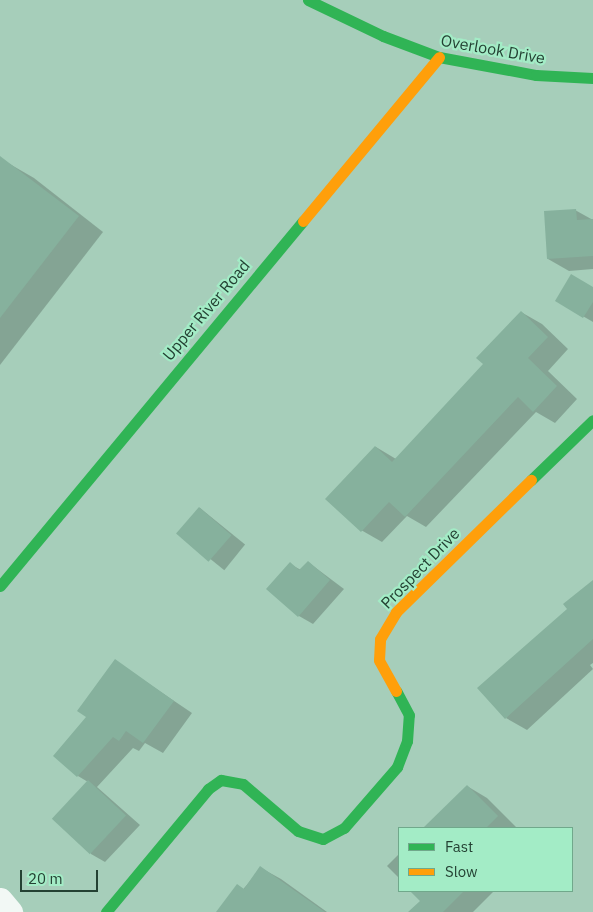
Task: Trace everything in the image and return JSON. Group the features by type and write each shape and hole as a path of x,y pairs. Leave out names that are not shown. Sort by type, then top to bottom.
{"street":[{"name":"Overlook Drive","path":"308,0 383,36 439,57 536,75 593,78"},
{"name":"Upper River Road","path":"0,586 439,57"},
{"name":"Prospect Drive","path":"106,912 208,790 221,780 243,784 298,831 323,839 344,828 397,767 407,741 409,715 379,660 380,639 396,612 593,420"},
{"path":"0,900 10,912"}],"building":[{"path":"0,156 79,216 0,318"},
{"path":"576,209 577,220 593,219 593,256 547,259 544,211"},
{"path":"571,274 593,287 593,302 583,318 555,301"},
{"path":"521,311 548,337 528,358 557,386 533,412 518,397 405,517 389,502 361,532 325,499 375,446 392,462 483,364 476,358"},
{"path":"199,507 231,535 208,562 176,533"},
{"path":"308,561 330,580 298,617 266,589 290,562 299,570"},
{"path":"593,580 593,639 505,719 477,688 567,609 563,604"},
{"path":"115,659 174,701 143,743 126,731 119,741 113,737 77,777 53,756 86,717 77,711"},
{"path":"88,780 126,815 90,854 52,819"},
{"path":"467,785 498,816 487,827 424,827"},
{"path":"260,866 325,912 216,912 237,884 244,889"},
{"path":"411,892 463,892 443,912 408,912 420,901"}],"traffic: fast":[{"path":"308,0 383,36 439,57 536,75 593,78"},
{"path":"0,586 303,221"},
{"path":"531,480 593,420"},
{"path":"106,912 208,789 221,780 243,784 298,831 323,839 344,828 397,767 407,741 409,715 396,691"}],"traffic: slow":[{"path":"303,221 439,57"},
{"path":"396,691 379,660 380,639 396,612 531,480"}]}
